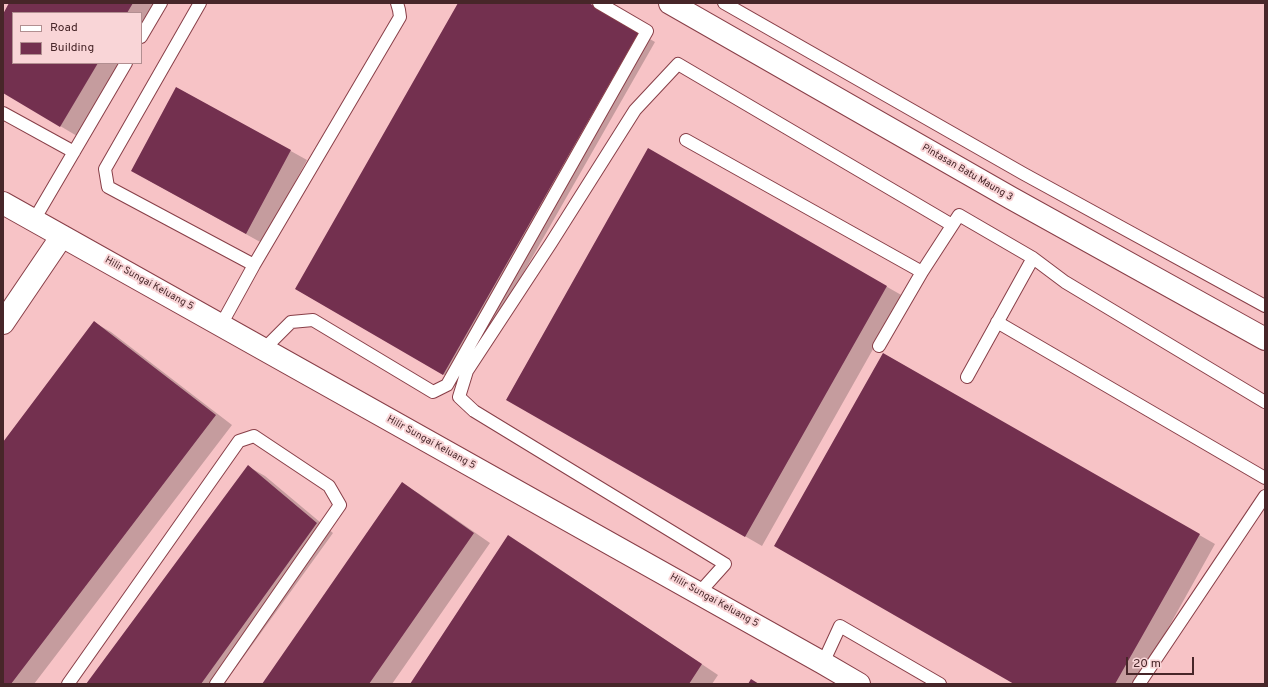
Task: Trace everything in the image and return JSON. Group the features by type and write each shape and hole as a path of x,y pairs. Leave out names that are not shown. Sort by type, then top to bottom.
{"street":[{"name":"Pintasan Batu Maung 3","path":"670,3 1011,198 1265,339"},
{"name":"Hilir Sungai Keluang 5","path":"3,203 859,684"},
{"path":"3,323 62,236"}],"lane":[{"path":"142,35 161,3"},
{"path":"200,3 105,169 108,186 254,265"},
{"path":"221,325 254,265 400,17 400,10 397,3"},
{"path":"264,349 291,322 313,320 433,392 447,385 647,31 599,3"},
{"path":"724,3 1024,174 1265,306"},
{"path":"34,220 125,64"},
{"path":"699,593 725,564 474,411 459,397 467,371 551,244 635,110 678,64 952,225"},
{"path":"3,113 74,152"},
{"path":"686,140 922,272"},
{"path":"879,346 922,272 958,215 1034,258 1065,282 1265,402"},
{"path":"967,377 1034,258"},
{"path":"997,322 1265,478"},
{"path":"68,684 239,441 254,436 330,486 340,505 216,684"},
{"path":"1139,684 1265,496"},
{"path":"823,663 840,626 940,684"}],"building":[{"path":"9,3 133,3 128,12 12,12 12,64 97,64 60,127 3,93 3,14"},
{"path":"458,3 589,3 639,32 443,375 295,289"},
{"path":"176,87 291,150 246,234 131,171"},
{"path":"648,148 887,286 745,537 506,400"},
{"path":"94,321 216,415 11,684 3,684 3,442"},
{"path":"883,353 1200,534 1115,684 1014,684 774,546"},
{"path":"248,465 317,523 201,684 86,684"},
{"path":"402,482 474,533 369,684 262,684"},
{"path":"508,535 702,664 689,684 410,684"},
{"path":"751,679 759,684 748,684"}]}
